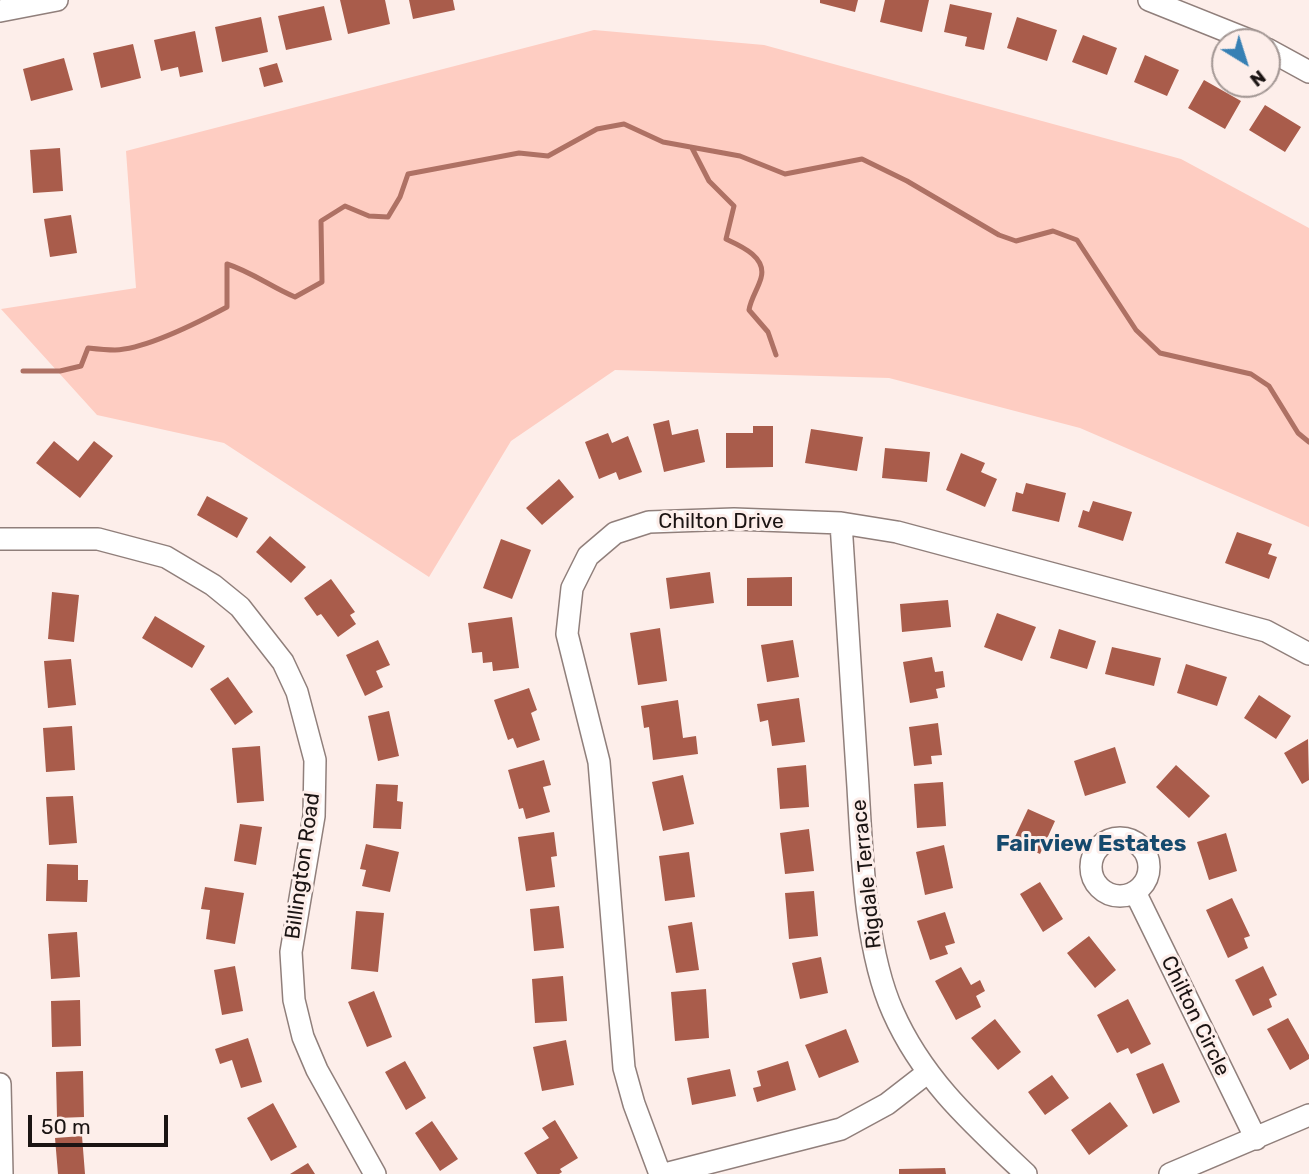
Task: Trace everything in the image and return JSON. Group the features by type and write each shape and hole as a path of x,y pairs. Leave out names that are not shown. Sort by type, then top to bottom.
{"street":[{"path":"0,11 57,0"},
{"path":"1149,0 1219,28"},
{"path":"1281,57 1309,72"},
{"name":"Chilton Drive","path":"663,1174 634,1104 624,1068 599,762 567,634 572,588 588,555 615,533 649,522 734,519 841,523 897,532 1266,631 1309,654"},
{"name":"Rigdale Terrace","path":"841,523 861,839 873,947 892,1011 927,1073 959,1111 1026,1174"},
{"name":"Billington Road","path":"0,539 98,539 166,557 213,585 240,607 283,662 298,692 315,760 314,816 291,952 293,1000 303,1037 317,1070 376,1174"},
{"name":"Chilton Circle","path":"1135,892 1256,1139"},
{"path":"663,1174 841,1129 887,1104 927,1073"},
{"path":"0,1084 2,1174"},
{"path":"1170,1174 1309,1115"}],"shaded area":[{"path":"594,30 764,45 1181,159 1309,228 1309,527 1080,428 889,378 615,370 511,441 429,577 224,443 97,415 1,309 136,288 126,151"}],"building":[{"path":"340,0 385,0 390,24 348,34"},
{"path":"409,0 453,0 455,10 413,19"},
{"path":"820,0 858,0 855,12 820,3"},
{"path":"885,0 929,0 922,32 880,22"},
{"path":"950,4 992,13 984,50 965,46 967,37 944,32"},
{"path":"324,6 332,40 286,50 278,16"},
{"path":"261,17 268,52 222,62 215,27"},
{"path":"1017,17 1057,30 1047,61 1007,48"},
{"path":"195,31 203,72 180,77 178,67 161,71 154,40"},
{"path":"1083,35 1117,48 1107,75 1072,62"},
{"path":"133,44 141,78 101,88 93,53"},
{"path":"1145,55 1179,70 1167,96 1134,82"},
{"path":"64,58 73,90 31,101 23,69"},
{"path":"277,63 283,82 264,87 259,68"},
{"path":"1204,80 1211,84 1211,98 1236,98 1241,101 1225,129 1188,108"},
{"path":"1265,105 1301,127 1285,152 1249,130"},
{"path":"60,148 63,191 33,193 30,150"},
{"path":"71,215 77,253 50,257 44,219"},
{"path":"669,420 672,435 698,429 705,462 664,472 653,424"},
{"path":"753,426 773,426 773,467 726,468 726,433 753,433"},
{"path":"811,429 863,437 857,471 805,463"},
{"path":"608,433 612,443 628,436 642,472 619,480 616,472 599,479 585,442"},
{"path":"54,441 78,461 94,441 113,456 80,498 36,463"},
{"path":"885,448 930,452 927,482 882,478"},
{"path":"961,453 985,463 981,472 997,479 985,507 946,490"},
{"path":"559,479 574,497 542,525 526,508"},
{"path":"1026,483 1066,493 1059,522 1012,511 1016,492 1023,494"},
{"path":"207,496 248,518 237,538 197,515"},
{"path":"1093,501 1132,512 1123,541 1078,527 1083,510 1089,512"},
{"path":"1237,532 1272,544 1268,554 1277,557 1269,579 1225,563"},
{"path":"270,536 306,567 291,583 256,552"},
{"path":"501,539 531,550 512,599 483,588"},
{"path":"710,572 714,603 670,609 666,578"},
{"path":"792,577 792,606 747,606 747,578"},
{"path":"331,579 355,612 350,615 356,624 338,637 321,614 317,616 304,598"},
{"path":"52,592 79,595 74,642 48,639"},
{"path":"948,600 951,627 902,632 900,604"},
{"path":"997,613 1036,627 1022,661 984,647"},
{"path":"155,616 205,646 192,668 142,638"},
{"path":"512,617 519,668 493,671 492,662 483,663 482,652 472,653 468,623"},
{"path":"660,628 667,681 638,685 630,633"},
{"path":"1059,629 1096,641 1087,669 1050,658"},
{"path":"378,640 390,665 376,671 383,687 365,696 346,655"},
{"path":"793,640 799,677 767,682 761,645"},
{"path":"1112,647 1161,658 1154,686 1105,674"},
{"path":"932,657 935,672 943,671 945,687 936,689 938,698 910,703 903,662"},
{"path":"71,659 76,705 48,708 44,661"},
{"path":"1186,664 1227,677 1217,706 1177,693"},
{"path":"228,677 253,712 235,725 210,689"},
{"path":"529,688 537,710 531,713 540,740 517,748 513,738 508,740 494,700"},
{"path":"1259,695 1291,716 1276,739 1244,718"},
{"path":"799,698 805,742 772,746 768,720 760,722 757,704"},
{"path":"678,700 683,738 696,736 698,754 653,760 649,727 644,728 641,706"},
{"path":"389,711 399,756 378,761 368,716"},
{"path":"938,723 942,755 931,756 932,764 914,766 909,727"},
{"path":"72,726 75,770 46,772 43,728"},
{"path":"1308,739 1309,780 1302,784 1284,753"},
{"path":"260,746 264,801 237,803 232,748"},
{"path":"1115,747 1126,783 1085,796 1074,761"},
{"path":"544,760 551,785 543,787 550,812 526,819 523,808 519,809 508,770"},
{"path":"806,765 809,807 780,809 777,768"},
{"path":"1176,765 1210,796 1189,818 1156,787"},
{"path":"683,775 694,824 663,831 652,782"},
{"path":"943,782 946,826 917,828 914,784"},
{"path":"376,784 398,785 397,801 403,802 401,829 373,828"},
{"path":"73,796 77,843 49,845 46,797"},
{"path":"1028,809 1055,821 1040,854 1013,841"},
{"path":"240,824 262,827 256,865 234,861"},
{"path":"809,829 814,871 785,874 780,833"},
{"path":"554,832 557,856 551,857 555,887 526,891 518,837"},
{"path":"1226,833 1237,871 1209,880 1197,842"},
{"path":"366,844 399,852 390,892 362,886 366,870 360,869"},
{"path":"944,845 953,888 925,895 916,852"},
{"path":"689,852 695,897 665,901 659,856"},
{"path":"47,864 78,865 78,880 88,880 87,902 46,901"},
{"path":"1040,882 1063,919 1043,932 1020,894"},
{"path":"205,887 244,893 235,944 206,939 210,910 201,909"},
{"path":"814,891 818,936 789,939 785,893"},
{"path":"1232,898 1250,936 1244,938 1248,948 1228,958 1206,910"},
{"path":"559,906 564,948 534,951 530,909"},
{"path":"356,911 384,913 378,972 351,969"},
{"path":"945,912 955,943 945,946 948,954 930,960 917,921"},
{"path":"692,922 699,970 676,973 668,926"},
{"path":"77,932 80,977 51,979 48,934"},
{"path":"1089,936 1116,970 1095,988 1067,953"},
{"path":"821,957 828,993 800,999 792,963"},
{"path":"235,966 243,1011 222,1015 214,970"},
{"path":"1263,966 1277,995 1269,999 1272,1007 1253,1016 1235,980"},
{"path":"961,967 971,985 980,980 985,991 976,996 981,1007 956,1020 935,981"},
{"path":"563,976 567,1021 535,1023 532,979"},
{"path":"706,989 709,1038 675,1041 671,992"},
{"path":"374,991 392,1037 367,1047 348,1002"},
{"path":"1128,999 1151,1044 1131,1054 1128,1048 1117,1053 1097,1015"},
{"path":"80,1000 81,1046 52,1047 51,1001"},
{"path":"1288,1018 1309,1055 1309,1059 1290,1070 1267,1029"},
{"path":"995,1019 1021,1052 998,1070 971,1038"},
{"path":"846,1029 859,1062 819,1078 805,1045"},
{"path":"248,1038 262,1082 241,1088 232,1060 220,1064 215,1049"},
{"path":"566,1040 574,1085 542,1091 533,1047"},
{"path":"405,1061 426,1098 406,1110 385,1072"},
{"path":"788,1061 796,1090 757,1102 753,1088 761,1086 757,1071"},
{"path":"1163,1063 1180,1102 1153,1114 1136,1074"},
{"path":"730,1069 736,1096 692,1105 687,1078"},
{"path":"83,1071 84,1117 57,1118 56,1072"},
{"path":"1052,1075 1069,1098 1045,1115 1028,1092"},
{"path":"1110,1102 1128,1126 1089,1155 1071,1130"},
{"path":"273,1103 297,1147 271,1161 247,1118"},
{"path":"555,1120 578,1158 560,1169 562,1172 559,1174 537,1174 524,1153 549,1138 542,1128"},
{"path":"432,1121 458,1159 440,1171 415,1133"},
{"path":"82,1136 85,1174 58,1174 55,1138"},
{"path":"308,1163 315,1174 290,1174"},
{"path":"945,1168 946,1174 899,1174 899,1169"}],"waterway":[{"path":"23,371 60,371 81,366 88,348 115,350 142,345 172,334 227,307 227,264 295,297 322,282 321,221 345,206 369,216 388,217 400,197 408,174 519,153 548,156 597,129 624,124 663,142 740,156 785,174 862,159 907,181 999,235 1016,241 1053,231 1077,240 1136,330 1160,353 1251,374 1269,386 1298,433 1309,442"},
{"path":"692,148 709,181 734,206 726,239 751,253 760,264 761,278 749,310 768,332 776,355"}],"district":[{"name":"Fairview Estates","path":"1091,844"}]}
